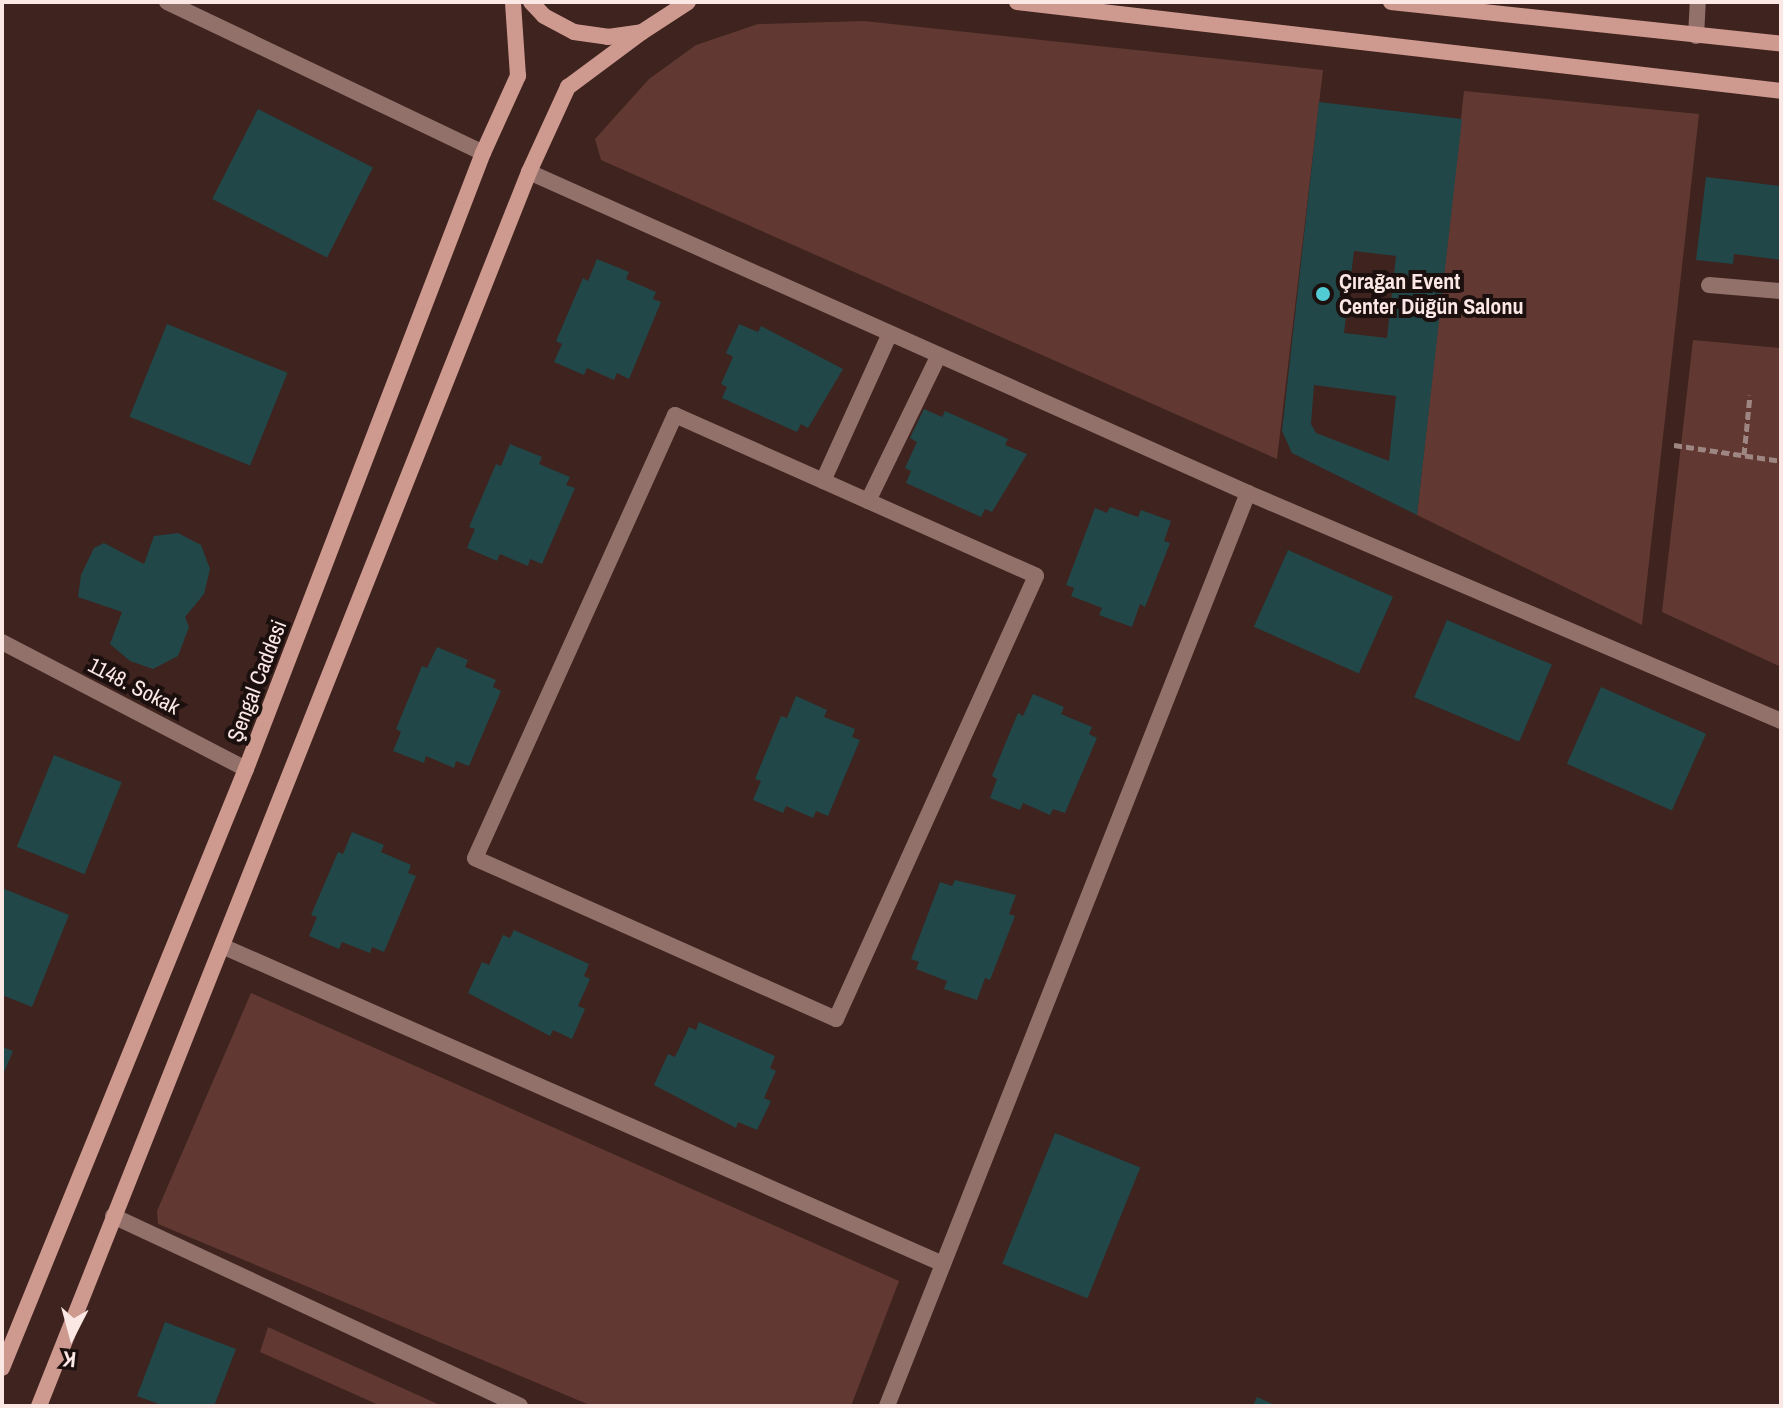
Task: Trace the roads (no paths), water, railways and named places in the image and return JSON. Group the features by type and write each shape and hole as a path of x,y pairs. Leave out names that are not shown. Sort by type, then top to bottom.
{"main road":[{"name":"Şengal Caddesi","path":"2,1368 246,769 483,153 518,76 513,2"},
{"path":"531,2 544,16 574,32 608,37 642,32"},
{"path":"1017,2 1781,91"},
{"path":"1391,2 1781,44"},
{"path":"39,1406 529,172 568,87 642,32 691,3"}],"street":[{"path":"167,2 483,153"},
{"path":"1696,36 1698,2"},
{"path":"529,172 1248,493 1781,721"},
{"path":"1709,285 1781,291"},
{"path":"823,481 890,333"},
{"path":"868,501 939,355"},
{"path":"675,415 823,481 1036,576 836,1019 475,858 675,415"},
{"path":"893,1404 943,1264 1248,493"},
{"name":"1148. Sokak","path":"2,642 246,769"},
{"path":"222,946 943,1264"},
{"path":"113,1216 520,1406"}],"place":[{"name":"Çırağan Event Center Düğün Salonu","path":"1323,294"}]}
